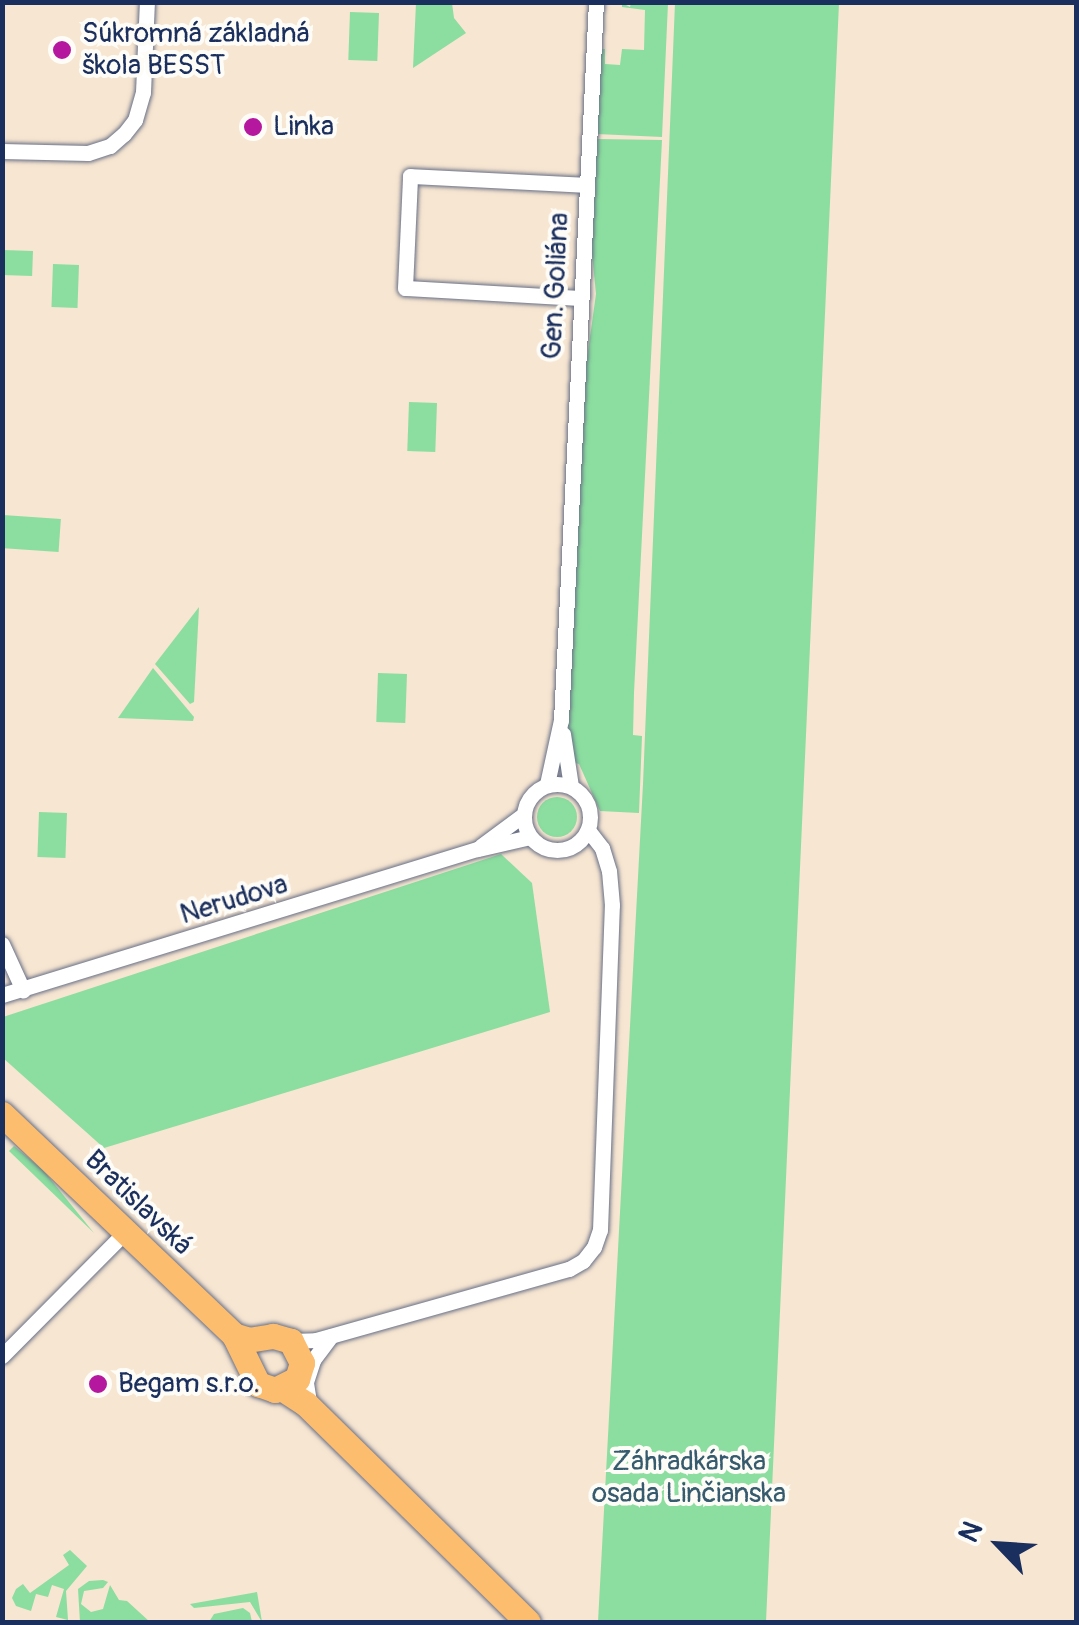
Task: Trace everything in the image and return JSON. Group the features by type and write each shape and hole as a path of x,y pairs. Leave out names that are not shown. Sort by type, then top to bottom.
{"main road":[{"name":"Bratislavská","path":"2,1114 254,1351 258,1384 303,1357 273,1336 254,1351"},
{"path":"303,1357 308,1406 528,1622"}],"street":[{"path":"2,151 88,153 110,146 124,134 135,120 143,92 147,2"},
{"name":"Gen. Goliána","path":"560,720 596,2"},
{"path":"581,298 405,288 409,196 410,176 586,185"},
{"path":"547,784 560,720"},
{"path":"560,720 571,786 590,810 588,830 576,844 546,849 530,837 523,815 530,796 547,784 571,786"},
{"name":"Nerudova","path":"478,848 523,815"},
{"path":"303,1357 569,1269 583,1262 594,1247 600,1230 612,906 602,848 588,830"},
{"name":"Nerudova","path":"2,995 478,848 530,837"},
{"path":"576,844 609,871"},
{"path":"2,944 23,990"},
{"path":"2,1356 124,1232"},
{"path":"303,1357 313,1360 306,1382 308,1406"}],"green space":[{"path":"416,3 452,3 454,18 466,33 413,68"},
{"path":"622,3 630,7 631,3 668,3 662,137 597,134 601,49 605,49 605,64 620,65 622,49 644,50 645,10 622,7"},
{"name":"Záhradkárska osada Linčianska","path":"675,3 839,3 766,1622 598,1622 643,784"},
{"path":"350,12 379,13 377,61 348,60"},
{"path":"597,139 662,140 634,693 633,735 642,736 639,813 600,811 579,764 572,762 568,725 585,373 596,294 591,243"},
{"path":"3,250 33,251 32,276 2,275"},
{"path":"53,264 79,265 77,308 51,307"},
{"path":"409,402 437,403 435,452 407,451"},
{"path":"3,515 61,519 59,552 2,548"},
{"path":"199,607 194,702 190,704 155,664"},
{"path":"153,668 194,717 193,721 118,718"},
{"path":"378,673 407,674 405,723 376,722"},
{"path":"557,797 571,803 577,817 571,831 557,837 543,831 537,817 543,803"},
{"path":"39,812 67,813 65,858 37,857"},
{"path":"501,854 532,883 550,1012 104,1148 3,1058 3,1017"},
{"path":"14,1146 43,1170 94,1233 9,1151"},
{"path":"70,1550 87,1566 66,1591 68,1620 56,1617 64,1589 52,1585 48,1597 36,1594 31,1611 16,1606 12,1598 16,1589 23,1584 30,1593 69,1565 63,1555"},
{"path":"89,1581 108,1582 103,1588 84,1591 81,1604 91,1612 103,1609 110,1585 119,1600 127,1601 150,1622 80,1622 78,1589"},
{"path":"257,1592 262,1622 250,1602 194,1608 190,1604"},
{"path":"243,1608 250,1613 252,1622 209,1622 214,1614"}],"place":[{"name":"Súkromná základná škola BESST","path":"62,50"},
{"name":"Linka","path":"253,127"},
{"name":"Begam s.r.o.","path":"98,1384"}]}
